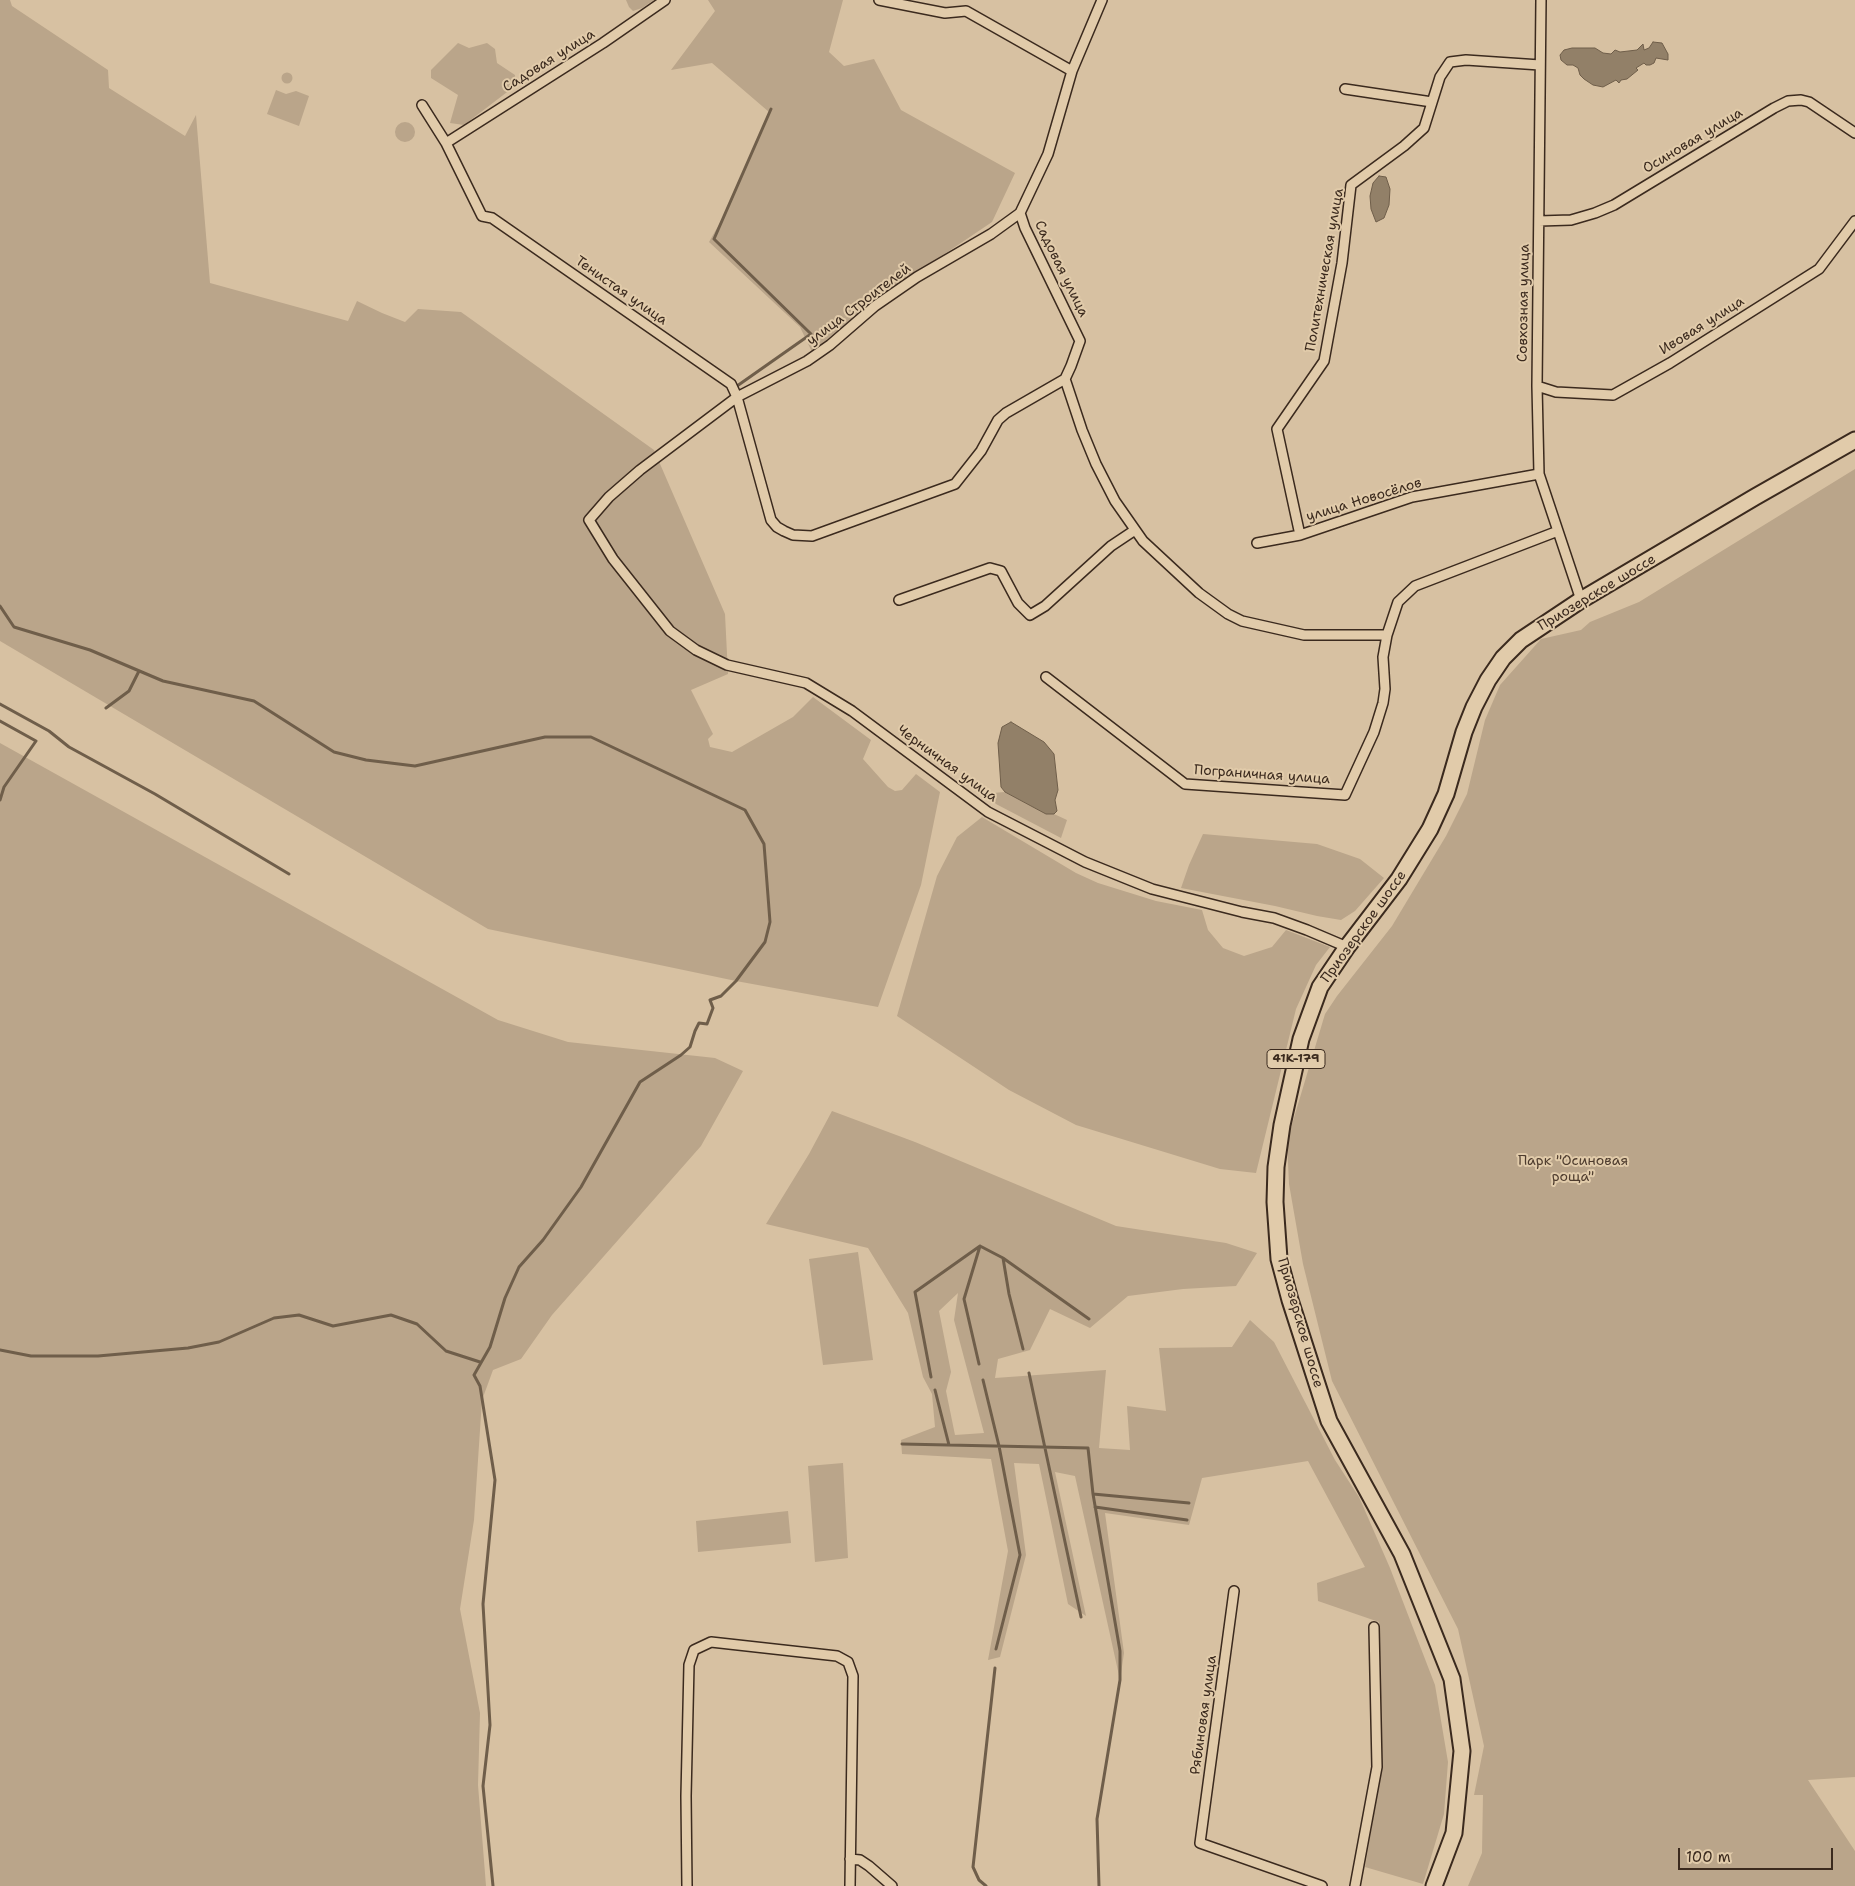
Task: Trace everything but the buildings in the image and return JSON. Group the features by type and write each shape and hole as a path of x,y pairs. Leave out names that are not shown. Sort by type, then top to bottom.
{"main road":[{"name":"Приозерское шоссе","path":"1434,1886 1454,1833 1462,1751 1452,1679 1402,1554 1330,1421 1290,1300 1279,1258 1275,1202 1276,1167 1292,1079 1311,1008 1320,987 1347,947 1399,879 1430,829 1446,794 1464,732 1474,707 1493,672 1520,640 1581,600 1855,440"}],"street":[{"name":"Садовая улица","path":"446,143 603,44 664,0"},
{"path":"879,0 945,13 966,11 1072,71"},
{"name":"Садовая улица","path":"1065,379 1080,341 1025,228 1020,213 1048,154 1072,71 1102,0"},
{"name":"Совхозная улица","path":"1541,0 1537,386 1539,474 1581,600"},
{"name":"Политехническая улица","path":"1300,535 1277,430 1324,361 1342,263 1351,186 1404,146 1424,128 1440,77 1450,62 1466,60 1540,65"},
{"path":"1345,89 1432,102"},
{"name":"Осиновая улица","path":"1539,221 1571,220 1614,205 1788,101 1801,100 1809,102 1855,134"},
{"path":"422,105 446,143"},
{"name":"Тенистая улица","path":"446,143 482,216 492,218 694,360 726,380 731,384 737,397"},
{"name":"улица Строителей","path":"589,520 609,497 640,470 737,397 807,361 830,345 875,306 991,234 1020,213"},
{"name":"Ивовая улица","path":"1537,386 1556,392 1613,395 1670,363 1819,269 1855,221"},
{"path":"737,397 771,520 777,527 793,535 812,536 955,484 981,451 998,420 1006,413 1065,379 1096,464 1115,500 1143,541 1199,593 1228,614 1242,621 1304,635 1387,635"},
{"name":"улица Новосёлов","path":"1257,543 1300,535 1412,497 1539,474"},
{"name":"Черничная улица","path":"589,520 613,559 670,631 696,650 727,664 806,682 852,711 988,812 1085,862 1152,889 1242,912 1274,918 1347,947"},
{"path":"899,600 990,568 1001,571 1018,603 1030,615 1045,606 1111,546 1135,530"},
{"name":"Пограничная улица","path":"1046,677 1184,784 1346,794 1374,732 1383,703 1385,689 1383,657 1387,635 1398,602 1415,586 1558,531"},
{"name":"Рябиновая улица","path":"1234,1591 1200,1843 1322,1886"},
{"path":"1354,1886 1377,1767 1374,1627"},
{"path":"687,1886 686,1796 689,1665 694,1650 711,1642 837,1656 848,1662 853,1676 850,1886"},
{"path":"850,1859 860,1860 892,1886"}],"green space":[{"path":"0,0 10,0 12,6 108,70 109,88 185,136 196,115 210,283 348,321 357,301 405,322 418,309 461,312 654,450 725,614 728,674 691,690 713,734 708,739 710,747 732,752 793,717 813,697 871,740 863,759 888,787 895,791 902,790 916,774 940,792 921,885 878,1007 736,981 488,929 0,641"},
{"path":"626,0 654,0 642,8 633,11"},
{"path":"708,0 843,0 829,52 844,66 874,59 901,110 1015,173 992,222 866,307 812,352 800,327 709,242 726,212 769,112 712,63 671,70 715,11"},
{"path":"458,43 469,48 487,43 495,49 497,63 515,75 515,86 464,125 450,123 458,95 431,78 431,70"},
{"path":"287,72 293,78 287,84 281,78"},
{"path":"276,90 286,94 296,91 309,96 299,126 267,114"},
{"path":"405,122 412,125 415,132 412,139 405,142 398,139 395,132 398,125"},
{"name":"Парк \"Осиновая роща\"","path":"1855,469 1855,1777 1808,1780 1855,1851 1855,1886 1468,1886 1482,1853 1483,1795 1474,1795 1484,1746 1458,1629 1332,1381 1303,1264 1289,1184 1287,1141 1325,1014 1392,926 1446,836 1467,794 1485,720 1500,685 1541,639 1581,630 1590,622 1639,602"},
{"path":"0,743 498,1020 568,1042 715,1058 743,1071 701,1146 552,1315 521,1359 493,1370 482,1400 474,1520 460,1609 480,1713 478,1785 486,1886 0,1886"},
{"path":"1005,792 1046,814 1054,814 1067,820 1061,838 996,804 990,797 993,793"},
{"path":"982,817 1076,873 1098,883 1156,901 1202,910 1208,930 1223,948 1244,956 1272,947 1286,930 1330,947 1316,965 1296,1009 1256,1173 1220,1169 1076,1125 1009,1090 897,1016 937,876 957,837"},
{"path":"1203,834 1317,844 1360,859 1384,878 1355,911 1341,920 1181,888"},
{"path":"832,1111 915,1142 1116,1226 1226,1243 1257,1253 1236,1286 1183,1289 1128,1296 1090,1328 1050,1309 1030,1350 998,1359 995,1378 1106,1370 1099,1448 1130,1450 1127,1406 1166,1411 1159,1348 1232,1347 1250,1320 1274,1342 1335,1460 1359,1497 1390,1568 1435,1685 1448,1762 1444,1814 1423,1884 1365,1867 1382,1766 1379,1622 1318,1601 1317,1583 1365,1567 1308,1461 1202,1478 1189,1525 1105,1513 1124,1653 1120,1680 1075,1476 1055,1472 1086,1616 1068,1604 1039,1464 1014,1463 1026,1555 1000,1657 988,1660 1008,1551 991,1459 902,1454 901,1440 935,1427 932,1394 923,1377 908,1313 868,1248 766,1224 809,1154","holes":["958,1293 954,1320 984,1433 955,1435 946,1391 951,1372 939,1311"]},
{"path":"858,1252 873,1360 823,1365 809,1259"},
{"path":"843,1463 848,1558 815,1562 808,1466"},
{"path":"788,1511 791,1543 698,1552 696,1521"}],"shaded area":[{"path":"1653,42 1662,43 1668,54 1668,60 1656,58 1654,63 1650,65 1644,63 1636,68 1638,70 1627,79 1621,80 1619,83 1616,80 1603,87 1593,85 1584,79 1580,75 1578,68 1573,65 1567,65 1561,60 1560,55 1564,50 1572,48 1595,48 1603,53 1611,54 1615,50 1620,52 1637,50 1643,44 1644,50 1649,48"},
{"path":"1379,176 1386,177 1390,189 1389,205 1384,218 1376,222 1371,209 1370,196 1373,183"},
{"path":"1011,722 1044,742 1054,754 1058,790 1055,800 1057,811 1054,814 1046,814 1005,792 1001,787 998,743 1002,727"}],"waterway":[{"path":"737,386 811,334 714,239 771,109"},
{"path":"0,606 14,627 90,650 163,681 254,701 334,752 366,760 415,766 545,737 591,737 745,810 764,844 770,922 765,942 736,981 721,996 710,1000 713,1008 707,1024 699,1023 690,1047 640,1082 581,1187 543,1240 519,1267 505,1298 490,1347 474,1375 480,1386 495,1480 483,1604 490,1725 483,1786 493,1886"},
{"path":"106,708 129,691 139,671"},
{"path":"0,704 49,731 69,747 155,794 289,874"},
{"path":"0,721 36,741 4,787 0,800"},
{"path":"979,1364 964,1299 980,1246"},
{"path":"931,1377 915,1292 980,1246 1003,1258 1089,1319"},
{"path":"1003,1258 1009,1294 1023,1349"},
{"path":"0,1350 31,1356 98,1356 188,1348 219,1342 274,1318 299,1315 333,1326 391,1315 417,1324 446,1351 480,1362"},
{"path":"1029,1373 1081,1617"},
{"path":"983,1380 999,1446 1020,1555 996,1649"},
{"path":"935,1390 949,1445"},
{"path":"902,1444 1088,1448 1093,1494 1189,1503"},
{"path":"1093,1494 1120,1651 1120,1680 1097,1819 1099,1886"},
{"path":"1095,1507 1187,1520"},
{"path":"986,1886 979,1880 973,1867 995,1668"}]}
